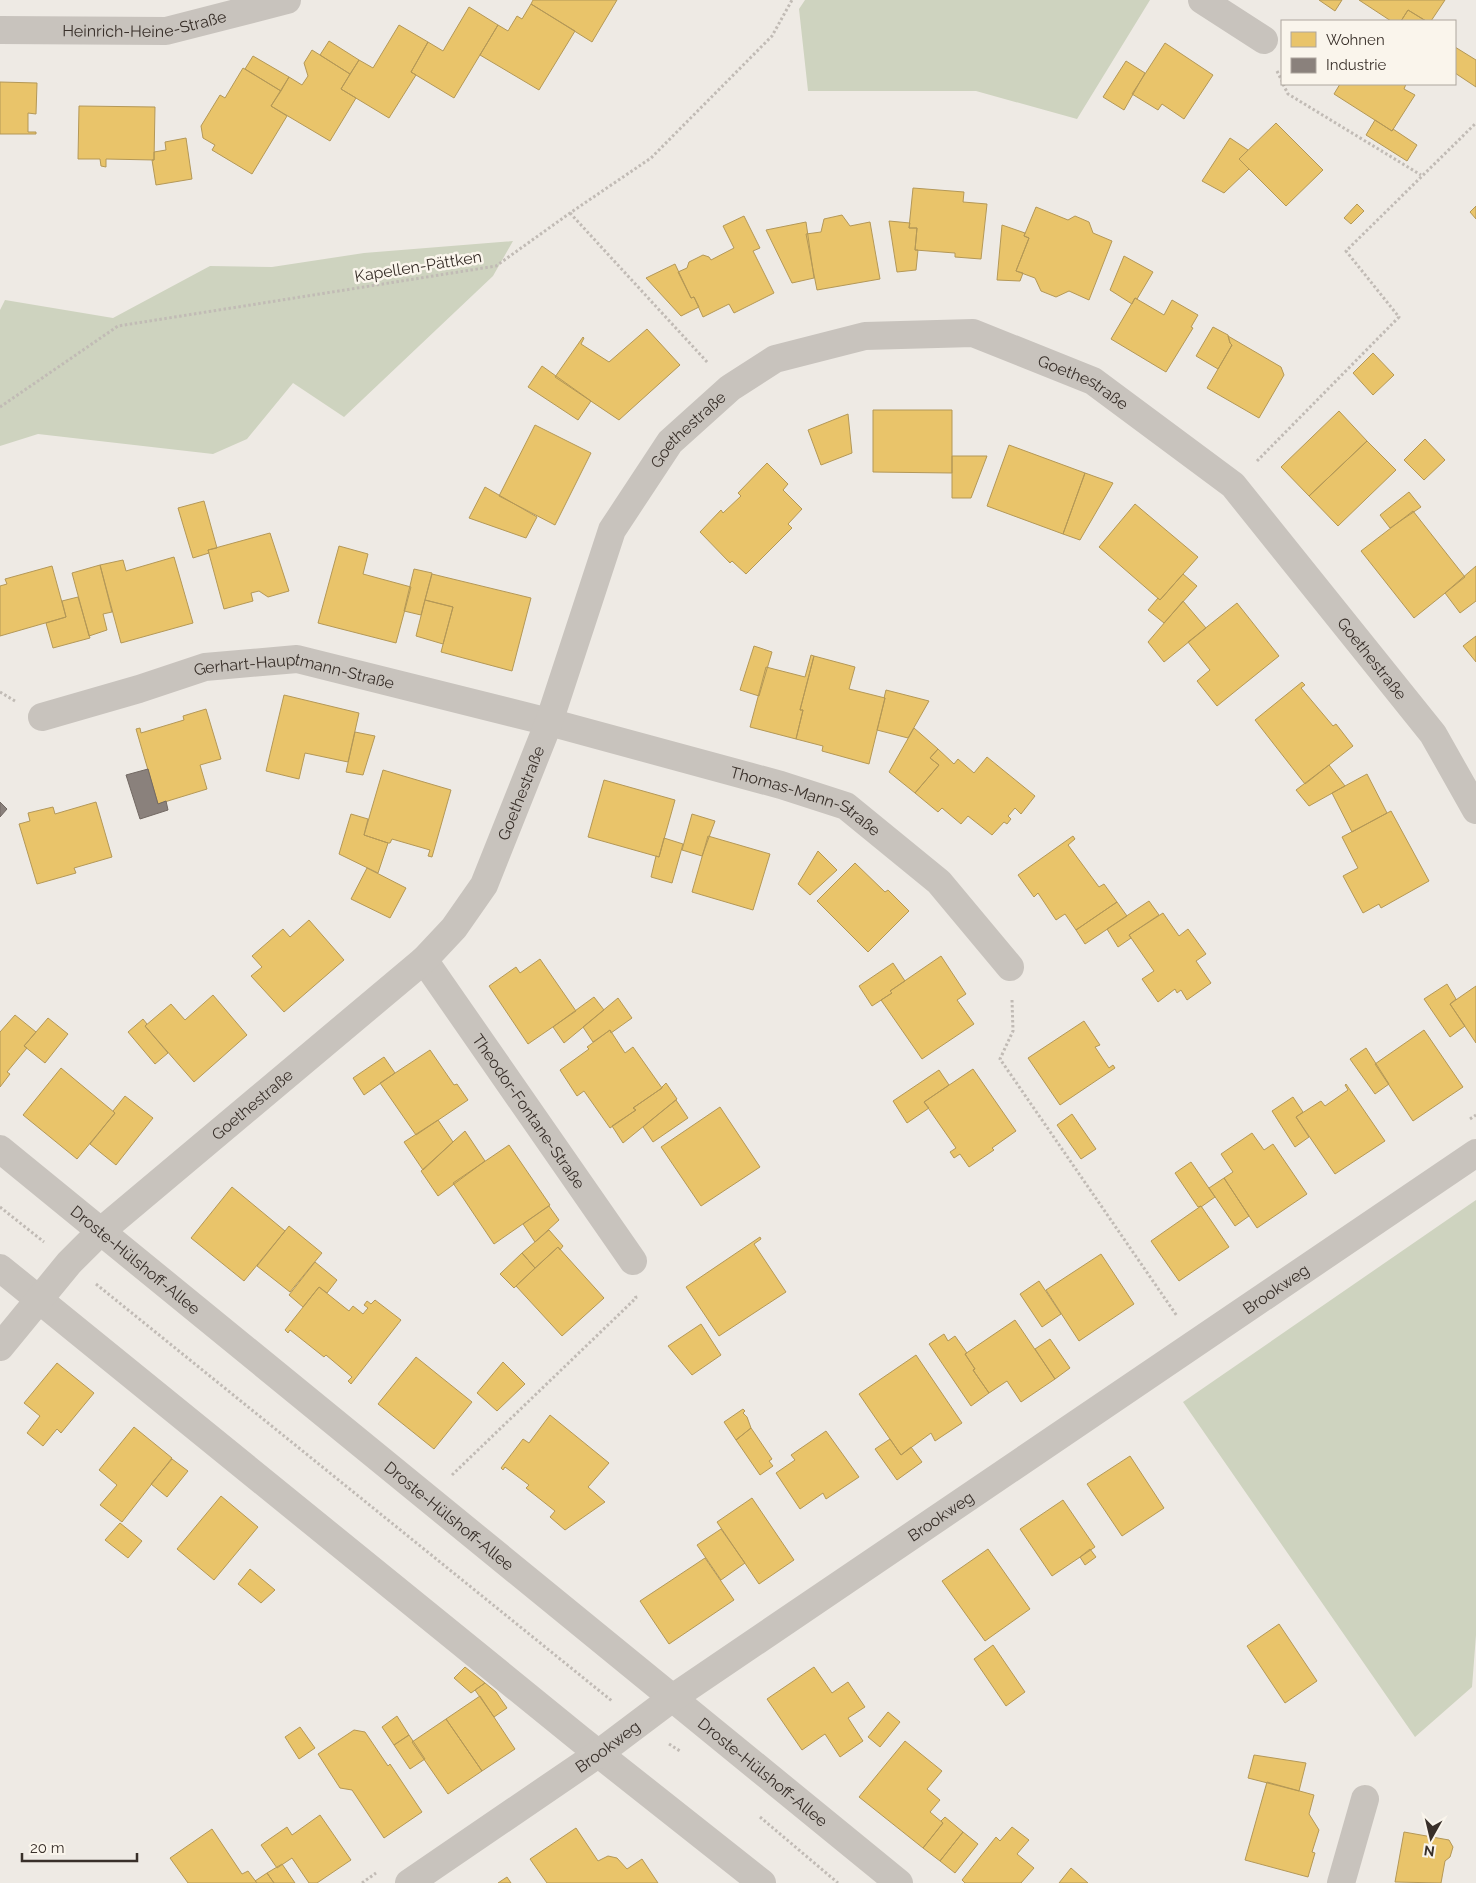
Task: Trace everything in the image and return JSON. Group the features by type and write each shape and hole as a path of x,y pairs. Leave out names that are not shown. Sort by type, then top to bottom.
{"street":[{"name":"Heinrich-Heine-Straße","path":"0,30 166,31 287,0"},
{"path":"1202,0 1264,40"},
{"name":"Goethestraße","path":"0,1347 69,1263 100,1232 424,960 454,928 484,885 549,722 612,530 670,442 730,388 775,359 865,336 973,333 1093,381 1233,485 1433,734 1476,810"},
{"name":"Gerhart-Hauptmann-Straße","path":"42,717 139,689 205,667 297,659 549,722"},
{"name":"Thomas-Mann-Straße","path":"549,722 781,785 846,806 939,882 1010,967"},
{"name":"Theodor-Fontane-Straße","path":"424,960 633,1261"},
{"name":"Droste-Hülshoff-Allee","path":"0,1150 899,1883"},
{"name":"Brookweg","path":"409,1883 598,1754 671,1699 1476,1153"},
{"path":"0,1268 598,1754 762,1883"},
{"path":"1341,1883 1365,1799"}],"path":[{"name":"Kapellen-Pättken","path":"0,407 118,326 496,266 570,212 651,158 772,36 792,0"},
{"path":"1284,85 1288,94 1421,175"},
{"path":"1233,485 1399,317 1346,251 1421,175 1476,123"},
{"path":"570,212 730,388"},
{"path":"1010,967 1014,1031 1000,1059 1196,1343"},
{"path":"0,1207 638,1722 685,1755"},
{"path":"427,1499 636,1298 633,1261"},
{"path":"758,1815 838,1883"}],"green space":[{"path":"805,0 1150,0 1077,119 976,91 808,91 799,9"},
{"path":"513,241 493,276 344,417 293,383 247,439 213,454 38,434 0,446 0,310 5,300 113,318 210,266 272,267 364,253"},
{"path":"1476,1200 1476,1635 1472,1687 1415,1737 1183,1402"}],"building: Wohnen":[{"path":"533,0 617,0 592,42 531,4"},
{"path":"1319,0 1342,0 1335,11"},
{"path":"1359,0 1445,0 1432,20 1424,20 1408,10 1402,20 1389,20"},
{"path":"531,4 575,31 539,90 480,55 498,25 508,31 517,16 522,19"},
{"path":"469,7 498,25 454,98 411,72 428,42 443,51"},
{"path":"1408,10 1424,20 1402,20"},
{"path":"399,25 428,42 411,72 416,75 389,118 341,89 359,60 373,68"},
{"path":"329,41 359,60 350,74 320,55"},
{"path":"1165,43 1213,75 1184,119 1162,104 1158,110 1132,94"},
{"path":"1456,48 1476,60 1476,87 1456,74"},
{"path":"312,50 350,74 341,89 356,98 330,141 271,106 289,77 302,85 308,76 304,63"},
{"path":"253,56 289,77 281,91 245,69"},
{"path":"1126,61 1145,73 1124,110 1103,97"},
{"path":"243,68 281,91 271,106 287,116 252,174 212,150 215,145 203,138 201,126 220,95 225,98"},
{"path":"0,82 37,83 36,114 28,113 28,132 36,132 36,134 0,134"},
{"path":"1339,85 1406,85 1404,89 1415,95 1392,131 1334,94"},
{"path":"79,106 155,107 154,160 106,159 106,167 101,166 100,159 78,159"},
{"path":"1375,120 1417,145 1407,161 1366,135"},
{"path":"1276,123 1323,170 1286,206 1239,159"},
{"path":"186,138 192,179 156,185 152,160 154,160 154,152 166,150 165,142"},
{"path":"1230,138 1248,150 1239,159 1249,169 1224,193 1202,181"},
{"path":"913,188 964,192 963,202 987,204 981,259 955,257 955,253 915,250 917,228 909,228"},
{"path":"1357,204 1364,211 1351,224 1344,218"},
{"path":"1476,206 1476,219 1470,212"},
{"path":"1036,207 1068,220 1075,216 1089,222 1093,233 1112,241 1089,300 1069,291 1056,297 1041,291 1035,278 1016,271 1029,238 1024,236"},
{"path":"842,215 850,226 870,222 880,279 817,290 806,234 821,232 824,219"},
{"path":"744,216 760,248 753,251 774,293 734,313 729,304 703,317 694,297 691,298 678,272 687,268 689,262 703,255 711,260 734,248 723,226"},
{"path":"889,221 910,223 909,228 917,228 915,250 918,250 916,270 897,272"},
{"path":"806,222 814,278 792,283 766,230"},
{"path":"1002,225 1025,233 1024,236 1029,238 1016,271 1023,273 1020,281 997,280"},
{"path":"1124,256 1153,272 1132,304 1110,290"},
{"path":"675,264 691,298 694,297 699,307 681,316 646,278"},
{"path":"1135,298 1164,315 1172,300 1198,315 1191,327 1193,328 1166,372 1111,339"},
{"path":"1213,327 1228,335 1232,345 1218,369 1196,356"},
{"path":"647,329 680,365 619,420 555,377 583,337 581,344 609,362"},
{"path":"1228,336 1281,367 1284,375 1259,418 1207,388 1232,345"},
{"path":"1373,353 1394,375 1373,395 1353,373"},
{"path":"542,366 591,401 578,420 528,387"},
{"path":"873,410 952,410 952,473 873,472"},
{"path":"1339,411 1367,441 1309,496 1281,467"},
{"path":"848,414 852,453 821,465 808,430"},
{"path":"535,425 591,453 555,525 499,496"},
{"path":"1425,439 1445,460 1424,480 1404,460"},
{"path":"1367,441 1396,470 1338,526 1309,496"},
{"path":"1009,445 1085,473 1063,534 987,506"},
{"path":"952,456 987,456 971,498 952,498"},
{"path":"767,463 788,484 783,490 802,509 788,524 792,528 746,574 732,561 730,563 700,532 721,510 723,513 741,496 738,493"},
{"path":"1085,473 1113,483 1080,540 1063,534"},
{"path":"485,487 537,517 526,538 469,518"},
{"path":"1409,492 1421,507 1390,528 1380,515"},
{"path":"204,501 217,548 208,550 209,553 193,558 178,508"},
{"path":"1135,504 1198,557 1160,600 1099,547"},
{"path":"1413,511 1465,577 1414,618 1361,551"},
{"path":"270,533 289,591 268,597 259,591 251,593 253,601 224,609 208,550"},
{"path":"339,546 368,554 363,574 411,587 396,643 318,623"},
{"path":"174,557 193,623 121,643 100,565 123,560 126,571"},
{"path":"100,565 112,612 103,614 107,630 89,636 72,573"},
{"path":"52,566 66,617 0,636 0,586 7,584 5,579"},
{"path":"1476,566 1476,601 1460,613 1445,593"},
{"path":"414,569 432,573 421,615 404,611"},
{"path":"432,574 531,598 512,671 441,652 453,607 425,600"},
{"path":"1183,574 1197,586 1164,623 1148,610 1158,598 1160,600"},
{"path":"78,597 90,638 53,648 46,623 66,617 62,601"},
{"path":"425,600 453,607 443,644 416,636"},
{"path":"1183,601 1206,628 1164,662 1148,642"},
{"path":"1237,603 1279,656 1217,706 1197,681 1210,670 1188,642"},
{"path":"1476,636 1476,662 1463,646"},
{"path":"754,646 772,652 759,696 740,690"},
{"path":"811,655 814,656 800,710 803,710 796,739 750,727 766,667 805,677"},
{"path":"814,656 855,667 849,689 885,698 869,764 822,751 823,746 796,739 803,710 800,710"},
{"path":"1302,682 1305,685 1301,688 1333,726 1336,724 1353,746 1305,784 1255,720"},
{"path":"886,690 929,701 908,738 877,730"},
{"path":"284,695 359,713 348,762 305,753 299,779 266,771"},
{"path":"206,709 221,759 200,765 207,789 158,804 136,729 140,728 141,733 184,720 183,716"},
{"path":"914,728 938,749 930,758 939,765 915,793 889,772"},
{"path":"355,732 375,736 363,775 346,772"},
{"path":"938,749 954,764 958,759 974,773 987,757 1035,796 1021,814 1015,808 1008,816 1011,819 1007,824 1004,822 992,835 968,816 961,824 942,808 938,812 915,793 939,765 930,758"},
{"path":"1329,765 1345,786 1309,806 1296,790"},
{"path":"383,770 451,790 432,857 428,856 430,850 392,839 388,843 364,835"},
{"path":"1367,774 1387,813 1352,832 1332,793"},
{"path":"604,780 675,800 659,857 588,837"},
{"path":"96,802 112,857 74,868 76,873 37,884 19,824 30,821 28,813 53,807 55,814"},
{"path":"1391,811 1429,881 1381,908 1379,904 1363,913 1343,876 1358,868 1342,837"},
{"path":"351,814 368,819 364,835 388,843 378,873 339,854"},
{"path":"692,814 715,821 702,856 682,850"},
{"path":"708,836 770,854 753,910 692,892"},
{"path":"1073,836 1075,839 1068,845 1099,887 1104,884 1117,902 1076,930 1065,914 1056,920 1038,893 1034,897 1018,875"},
{"path":"664,838 683,844 672,883 651,877 656,856 659,857"},
{"path":"818,851 837,870 810,895 798,884"},
{"path":"855,863 885,892 888,890 909,911 868,952 817,901"},
{"path":"367,868 406,888 390,918 351,899"},
{"path":"1149,901 1159,915 1129,935 1131,938 1118,947 1107,929"},
{"path":"1117,902 1127,916 1085,944 1076,930"},
{"path":"1163,913 1179,936 1188,929 1206,954 1196,961 1211,983 1187,1000 1181,990 1177,993 1175,989 1158,1002 1142,979 1154,971 1129,935"},
{"path":"309,920 344,960 284,1012 251,976 262,967 252,956 283,929 290,937"},
{"path":"941,956 966,994 957,1000 974,1024 922,1059 881,1000 892,993 890,991"},
{"path":"540,959 576,1011 528,1044 489,986 516,967 520,973"},
{"path":"893,963 905,981 890,991 892,993 872,1006 859,986"},
{"path":"1447,984 1456,999 1450,1004 1465,1026 1450,1037 1424,999"},
{"path":"1476,986 1476,1043 1450,1004"},
{"path":"213,995 247,1035 194,1082 145,1026 171,1004 185,1020"},
{"path":"594,997 604,1010 564,1043 553,1027"},
{"path":"618,998 632,1018 611,1033 610,1030 593,1042 583,1027"},
{"path":"15,1015 36,1032 24,1046 27,1048 7,1072 10,1074 0,1087 0,1032"},
{"path":"48,1018 68,1034 45,1063 24,1046"},
{"path":"143,1019 147,1024 145,1026 168,1053 155,1064 128,1032"},
{"path":"1084,1021 1100,1045 1095,1047 1109,1068 1113,1065 1115,1068 1060,1105 1028,1058"},
{"path":"610,1030 625,1053 633,1047 662,1088 633,1108 636,1110 610,1128 584,1091 577,1096 560,1070 589,1049 587,1047"},
{"path":"1424,1030 1463,1087 1413,1121 1375,1064"},
{"path":"1366,1048 1389,1084 1375,1094 1350,1059"},
{"path":"430,1050 454,1085 457,1084 468,1100 416,1135 380,1083"},
{"path":"384,1057 395,1073 364,1095 353,1078"},
{"path":"61,1068 115,1113 77,1159 23,1115"},
{"path":"973,1069 1016,1131 992,1148 994,1150 969,1167 960,1154 954,1158 950,1152 956,1148 924,1102"},
{"path":"939,1070 949,1085 924,1102 929,1108 907,1123 893,1101"},
{"path":"666,1083 677,1099 623,1143 612,1126 636,1110 633,1108 662,1088"},
{"path":"1346,1084 1385,1141 1335,1174 1296,1117 1321,1101 1325,1106 1348,1090"},
{"path":"125,1096 153,1118 116,1165 90,1144 115,1113 113,1111"},
{"path":"1293,1097 1303,1112 1296,1117 1309,1137 1295,1147 1272,1111"},
{"path":"676,1100 688,1118 653,1142 643,1127"},
{"path":"720,1107 760,1167 701,1206 661,1147"},
{"path":"1072,1114 1096,1149 1081,1159 1057,1125"},
{"path":"438,1120 453,1142 423,1170 404,1142"},
{"path":"465,1131 485,1161 438,1196 421,1171"},
{"path":"1252,1133 1264,1150 1273,1144 1307,1194 1257,1228 1224,1178 1233,1172 1221,1154"},
{"path":"509,1145 550,1205 494,1244 453,1183"},
{"path":"1191,1162 1215,1197 1201,1207 1198,1207 1175,1173"},
{"path":"1224,1178 1249,1216 1235,1226 1209,1188"},
{"path":"232,1187 285,1231 244,1281 191,1238"},
{"path":"549,1206 559,1220 535,1242 523,1224"},
{"path":"1201,1206 1229,1247 1179,1281 1151,1241"},
{"path":"289,1226 322,1253 290,1292 257,1266"},
{"path":"549,1230 563,1246 560,1250 558,1247 535,1268 522,1253"},
{"path":"760,1237 761,1239 754,1244 786,1292 719,1336 686,1287"},
{"path":"558,1247 604,1298 562,1336 516,1286"},
{"path":"522,1253 535,1268 514,1288 500,1274"},
{"path":"1101,1254 1134,1304 1079,1341 1046,1290"},
{"path":"315,1262 337,1280 327,1293 319,1287 303,1307 289,1295"},
{"path":"1039,1281 1061,1314 1042,1327 1020,1294"},
{"path":"319,1287 349,1311 353,1306 363,1314 368,1308 364,1305 367,1301 371,1304 375,1300 401,1320 351,1384 348,1381 352,1377 326,1355 324,1357 290,1330 288,1333 285,1330"},
{"path":"1015,1320 1055,1379 1021,1402 1007,1381 989,1393 973,1370 975,1369 965,1354"},
{"path":"701,1324 721,1355 692,1375 668,1346"},
{"path":"944,1334 948,1341 955,1336 967,1353 965,1354 975,1369 973,1370 989,1393 971,1406 929,1344"},
{"path":"1050,1339 1070,1368 1055,1379 1035,1349"},
{"path":"916,1355 962,1423 935,1441 931,1433 901,1455 859,1394"},
{"path":"416,1357 472,1402 434,1449 378,1404"},
{"path":"503,1362 525,1384 497,1411 477,1393"},
{"path":"57,1363 94,1393 61,1433 57,1429 43,1446 27,1433 40,1416 24,1403"},
{"path":"743,1409 745,1411 743,1413 747,1417 751,1428 736,1440 724,1422"},
{"path":"550,1415 609,1463 588,1487 605,1502 565,1530 550,1517 555,1511 526,1488 529,1485 505,1467 503,1470 501,1468 523,1439 529,1443"},
{"path":"134,1427 172,1458 122,1522 100,1505 117,1485 99,1470"},
{"path":"751,1428 772,1459 769,1461 773,1466 760,1475 736,1440"},
{"path":"826,1431 859,1477 826,1499 823,1493 800,1509 776,1473 795,1460 791,1455"},
{"path":"890,1439 901,1455 911,1447 922,1462 897,1480 875,1449"},
{"path":"1130,1456 1164,1508 1122,1536 1087,1484"},
{"path":"172,1459 188,1471 167,1497 151,1484"},
{"path":"221,1496 258,1527 214,1580 177,1549"},
{"path":"752,1498 794,1560 759,1584 717,1522"},
{"path":"1063,1500 1095,1547 1052,1576 1020,1529"},
{"path":"120,1523 142,1541 128,1558 105,1540"},
{"path":"721,1529 745,1563 721,1580 697,1545"},
{"path":"988,1549 1030,1609 985,1641 942,1581"},
{"path":"1090,1549 1096,1557 1085,1565 1080,1557"},
{"path":"705,1558 734,1600 669,1644 640,1601"},
{"path":"250,1569 275,1590 261,1603 238,1584"},
{"path":"1279,1624 1317,1681 1285,1703 1247,1646"},
{"path":"993,1645 1025,1692 1006,1706 974,1659"},
{"path":"465,1667 485,1683 471,1693 454,1678"},
{"path":"814,1667 832,1693 848,1682 865,1707 848,1718 863,1741 840,1757 825,1734 802,1750 767,1699"},
{"path":"485,1683 496,1692 507,1708 494,1717 475,1690"},
{"path":"480,1696 515,1749 482,1771 446,1719"},
{"path":"888,1712 900,1722 880,1747 868,1737"},
{"path":"397,1716 409,1735 394,1745 382,1727"},
{"path":"446,1719 482,1771 448,1794 412,1742"},
{"path":"300,1727 315,1748 299,1759 285,1737"},
{"path":"354,1730 365,1732 388,1766 390,1764 422,1812 384,1838 352,1790 340,1788 318,1754"},
{"path":"409,1735 425,1759 410,1769 394,1745"},
{"path":"905,1741 942,1771 927,1789 940,1800 930,1812 943,1823 923,1848 859,1797"},
{"path":"1254,1755 1306,1763 1299,1791 1248,1778"},
{"path":"1267,1782 1314,1795 1309,1814 1319,1830 1312,1852 1315,1853 1308,1877 1245,1860"},
{"path":"320,1815 351,1860 317,1883 309,1883 292,1858 277,1868 261,1845 287,1827 292,1835"},
{"path":"945,1817 963,1832 940,1861 923,1848 943,1823 941,1821"},
{"path":"1012,1827 1029,1840 1017,1854 1034,1868 1021,1883 965,1883 962,1880 996,1837 1000,1841"},
{"path":"576,1828 598,1861 608,1856 617,1858 627,1869 642,1859 658,1883 547,1883 530,1859"},
{"path":"212,1829 242,1874 248,1871 257,1883 188,1883 170,1858"},
{"path":"963,1832 978,1844 955,1873 940,1861"},
{"path":"1404,1832 1449,1840 1453,1847 1450,1857 1445,1861 1441,1883 1395,1882"},
{"path":"282,1864 295,1883 274,1883 267,1873"},
{"path":"1071,1868 1088,1883 1059,1883"},
{"path":"267,1873 274,1883 257,1883 255,1881"},
{"path":"507,1877 511,1883 498,1883"}],"building: Industrie":[{"path":"148,769 158,804 166,801 168,810 140,819 126,775"},
{"path":"0,802 7,809 0,817"}]}
